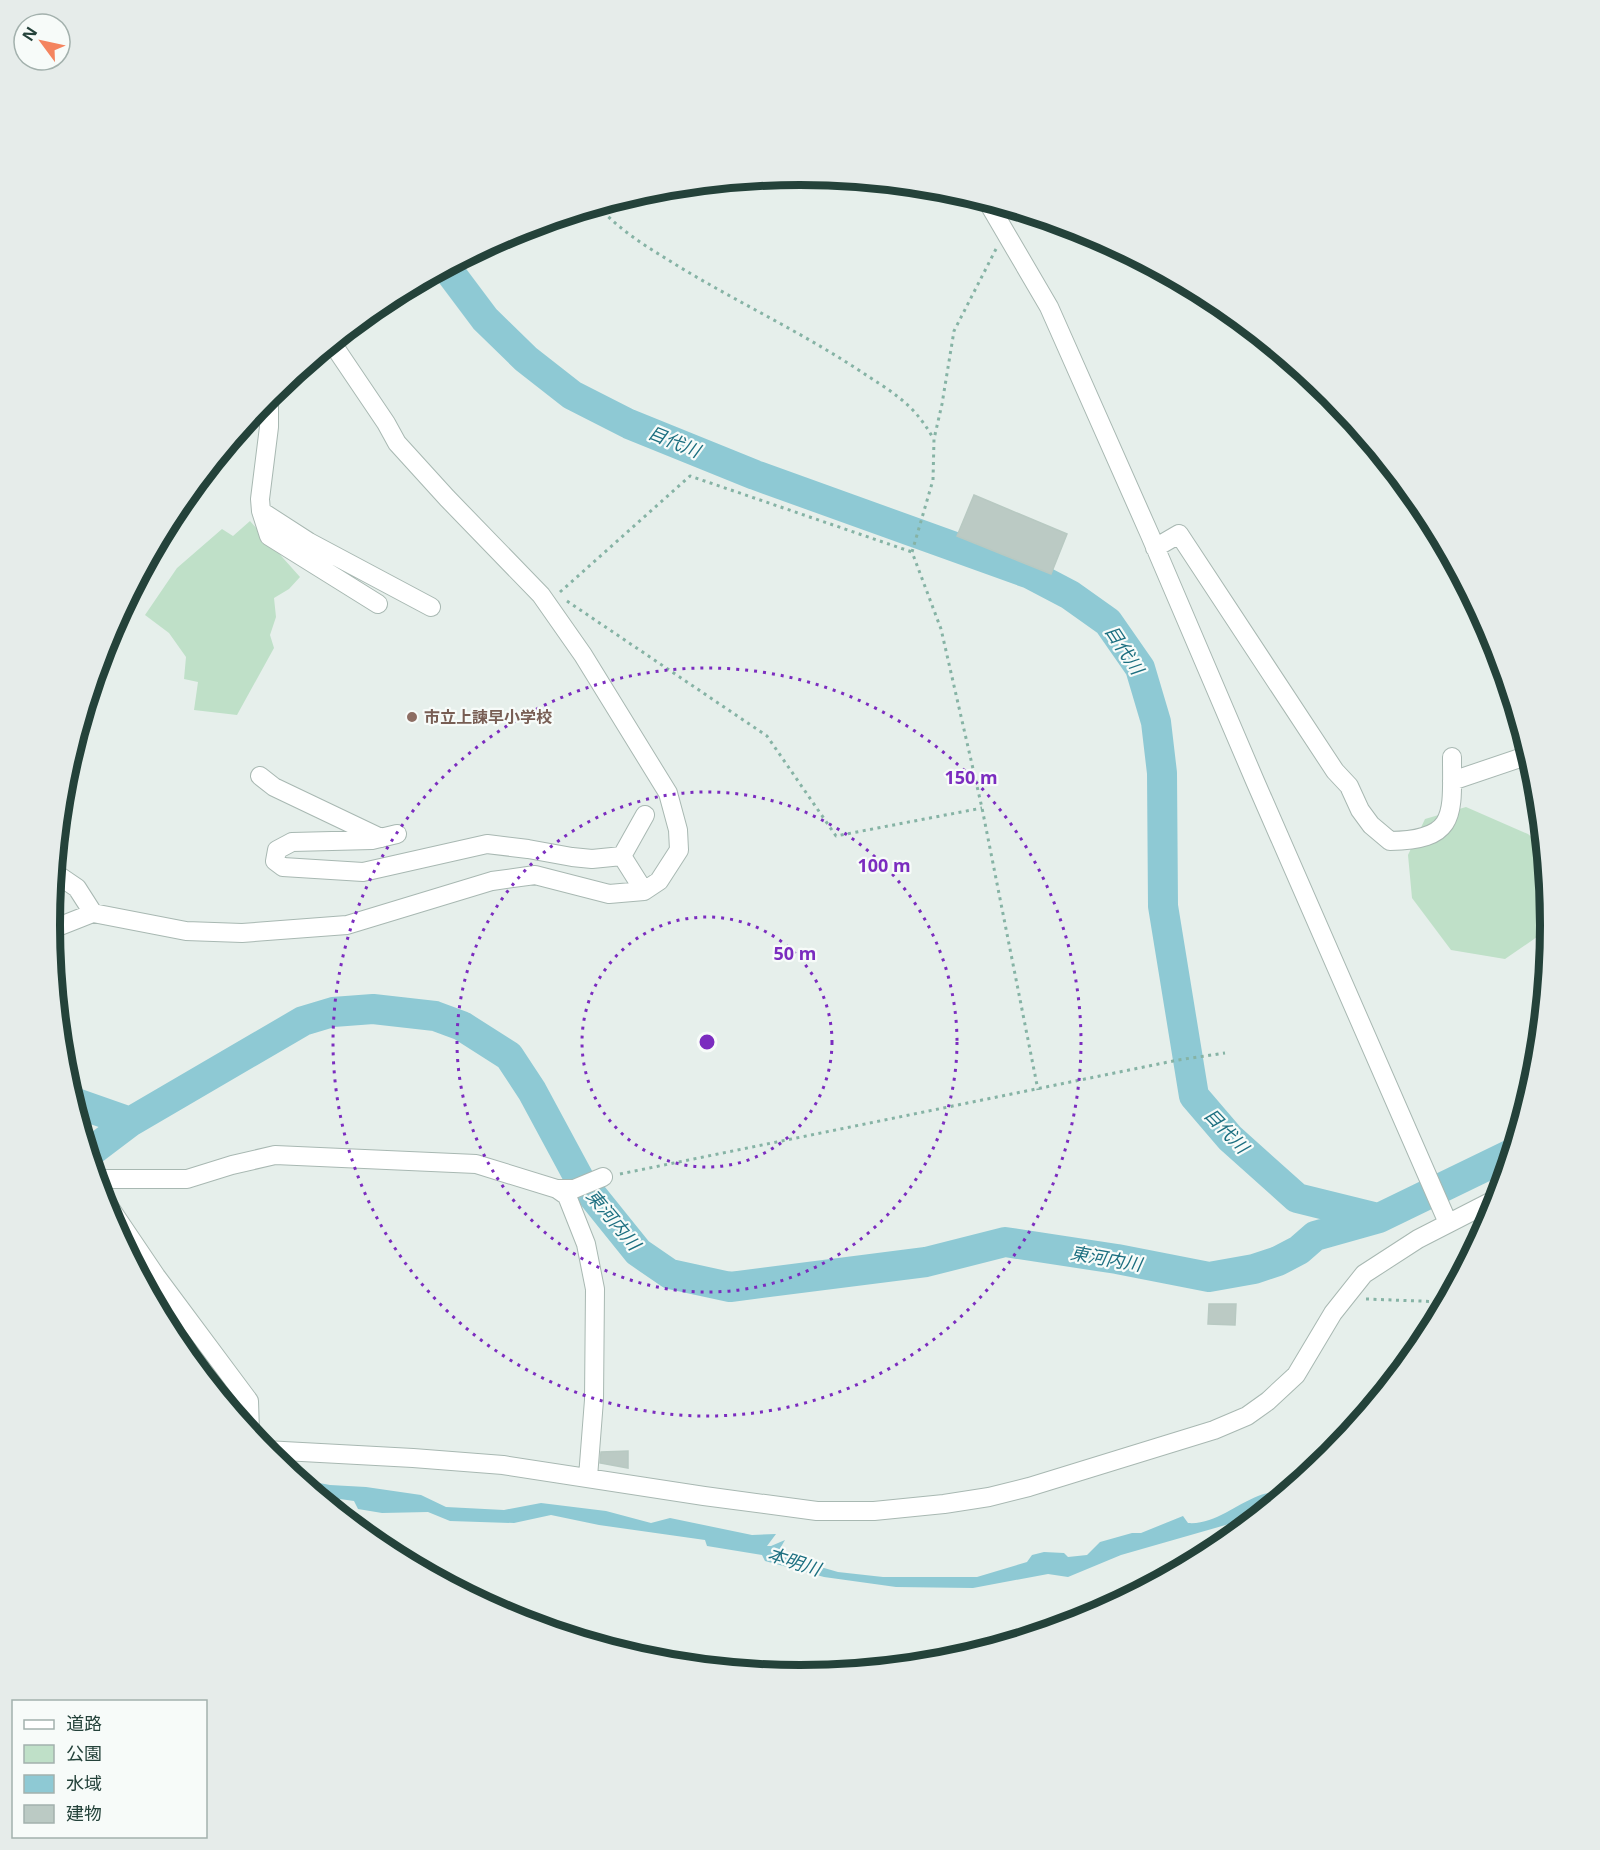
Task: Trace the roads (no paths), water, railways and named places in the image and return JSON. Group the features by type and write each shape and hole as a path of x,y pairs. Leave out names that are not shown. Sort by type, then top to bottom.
{"street":[{"path":"992,210 1049,307 1445,1218"},
{"path":"60,926 93,912 186,931 243,933 347,925 492,881 535,875 609,894 644,891 659,880 679,850 678,830 668,793 583,655 546,602 397,443 336,349"},
{"path":"269,410 260,499 261,511 269,536 378,604"},
{"path":"261,511 309,542 431,607"},
{"path":"1155,548 1179,534 1335,771 1349,786 1360,810 1371,825 1390,841 1409,841 1429,836 1444,824 1452,806 1452,757"},
{"path":"1452,781 1521,758"},
{"path":"260,776 274,786 389,836 372,840 292,842 277,850 274,861 282,867 363,872 487,844 592,859 622,856"},
{"path":"622,856 645,814"},
{"path":"622,856 644,891"},
{"path":"62,878 77,888 93,912"},
{"path":"105,1179 188,1179 275,1155 476,1164 566,1189 603,1177"},
{"path":"566,1189 586,1244 596,1289 594,1400 588,1477"},
{"path":"280,1451 503,1465 817,1511 874,1511 989,1497 1029,1487 1203,1433 1247,1416 1268,1401 1296,1375 1344,1299 1364,1274 1418,1239 1445,1218 1486,1202"},
{"path":"128,1235 249,1401 250,1419"}],"water":[{"name":"本明川","path":"313,1482 421,1495 446,1507 504,1510 541,1503 606,1511 651,1523 670,1518 752,1535 776,1534 767,1546 785,1540 778,1552 786,1557 838,1572 883,1577 977,1577 1027,1562 1032,1555 1044,1552 1064,1553 1068,1557 1087,1555 1100,1542 1132,1533 1141,1533 1183,1516 1188,1523 1207,1521 1258,1496 1276,1491 1236,1522 1121,1555 1068,1577 1048,1574 973,1588 896,1587 824,1577 765,1561 762,1555 707,1546 705,1540 599,1525 551,1515 514,1523 450,1521 428,1512 382,1513 358,1509 354,1501 333,1498"}],"waterway":[{"name":"目代川","path":"451,273 485,319 526,359 572,395 629,424 755,475 1030,574 1070,595 1108,622 1140,668 1156,722 1162,773 1163,906 1194,1096 1230,1138 1297,1198 1378,1218"},
{"name":"東河内川","path":"95,1149 130,1122 303,1021 333,1012 373,1009 435,1016 462,1026 509,1056 532,1091 580,1180 638,1252 670,1274 730,1287 926,1262 1005,1242 1117,1259 1209,1277 1254,1269 1278,1261 1299,1250 1315,1236 1379,1218 1502,1158"},
{"path":"82,1105 130,1122"}],"place":[{"name":"市立上諫早小学校","path":"412,717"}]}
